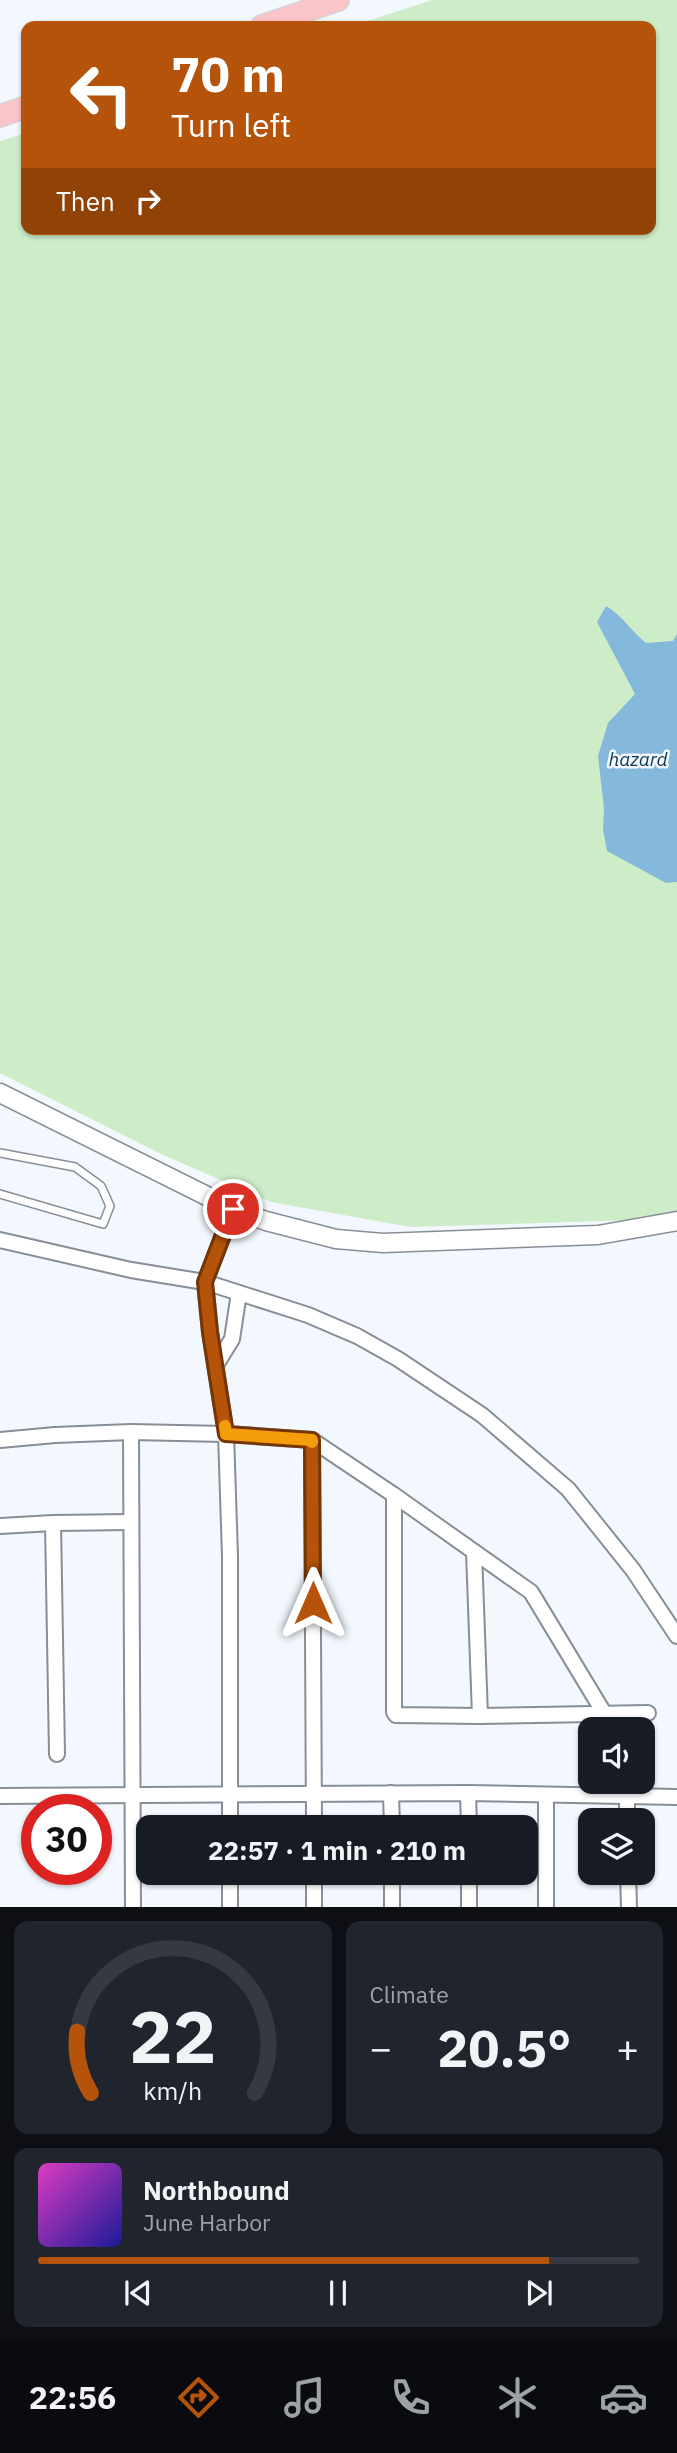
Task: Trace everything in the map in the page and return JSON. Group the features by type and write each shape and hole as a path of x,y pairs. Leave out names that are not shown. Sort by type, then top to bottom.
{"main road":[{"path":"277,21 338,0"},
{"path":"0,116 21,109"}],"street":[{"path":"0,1093 233,1209 266,1221 336,1239 383,1243 598,1235 677,1221"},
{"path":"230,1815 230,1556 226,1434 205,1282 233,1209"},
{"path":"0,1240 131,1270 205,1282 308,1315 357,1336 397,1359 482,1415 568,1489 633,1570 677,1636"},
{"path":"216,1365 232,1339 239,1293"},
{"path":"131,1432 132,1907"},
{"path":"0,1440 131,1432 226,1434 312,1440 394,1494 531,1592 605,1717"},
{"path":"312,1440 314,1815"},
{"path":"394,1494 395,1714 480,1716 648,1713"},
{"path":"0,1526 130,1522"},
{"path":"53,1523 57,1754"},
{"path":"474,1552 480,1716"},
{"path":"391,1793 392,1815"},
{"path":"0,1796 468,1793 677,1797"},
{"path":"468,1793 469,1815"},
{"path":"546,1795 546,1907"},
{"path":"627,1796 627,1808"},
{"path":"230,1885 230,1907"},
{"path":"314,1885 314,1907"},
{"path":"392,1885 392,1907"},
{"path":"469,1885 470,1907"},
{"path":"628,1885 629,1907"}],"lane":[{"path":"0,1153 75,1167 101,1186 110,1206 103,1224 0,1194"}],"green space":[{"path":"432,0 677,0 677,1212 635,1220 410,1227 271,1202 161,1154 0,1073 0,141 21,135 21,235 656,235 656,21 367,21"}],"water":[{"name":"hazard","path":"606,606 646,643 673,641 677,634 677,882 666,883 607,851 598,756 608,723 635,694 597,622"}],"slow traffic":[{"path":"225,1426 226,1434 312,1442"}],"route":[{"path":"233,1209 205,1282 226,1434 312,1440 313,1603"}]}
